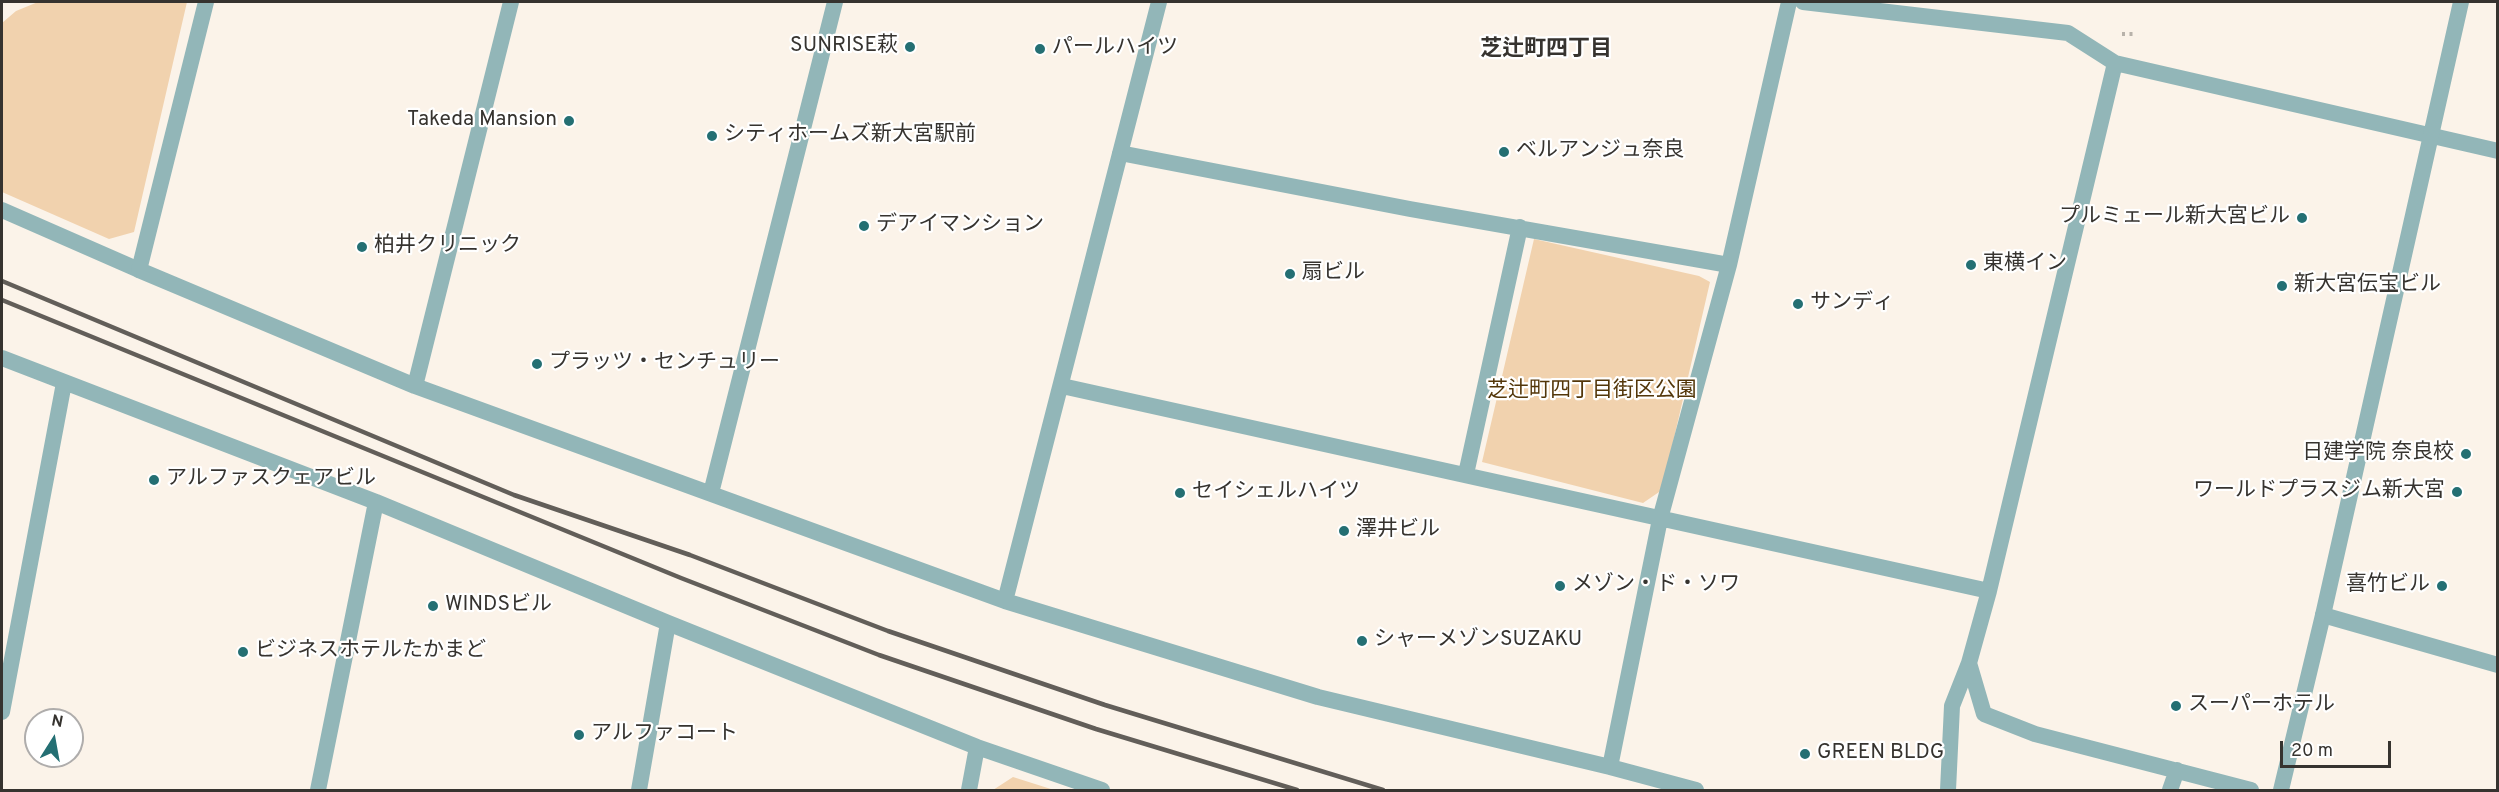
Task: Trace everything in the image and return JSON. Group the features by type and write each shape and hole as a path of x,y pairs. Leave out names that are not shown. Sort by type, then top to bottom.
{"street":[{"path":"139,270 206,2"},
{"path":"415,386 511,2"},
{"path":"711,493 835,2"},
{"path":"1005,601 1159,2"},
{"path":"1610,767 1660,519 1729,265 1788,2"},
{"path":"1803,2 2068,33 2115,63 2498,151"},
{"path":"2281,790 2461,2"},
{"path":"1948,790 1952,706 1969,663 1989,591 2115,63"},
{"path":"1120,153 1410,209 1729,265"},
{"path":"2,210 415,386 1005,601 1318,697 1696,790"},
{"path":"1466,474 1520,227"},
{"path":"2,358 376,502 668,623 977,747 1102,790"},
{"path":"2,712 64,383"},
{"path":"1062,386 1989,591"},
{"path":"318,790 376,502"},
{"path":"2322,615 2498,665"},
{"path":"639,790 668,623"},
{"path":"1969,663 1984,714 2035,734 2251,790"},
{"path":"969,790 977,747"},
{"path":"2170,790 2177,770"}],"green space":[{"path":"38,2 187,2 134,232 109,239 2,192 2,23 16,11"},
{"name":"芝辻町四丁目街区公園","path":"1534,239 1699,276 1710,282 1662,490 1643,503 1482,462"},
{"path":"1013,777 1054,790 993,790"}],"railway":[{"path":"2,281 514,495 690,555 888,631 1105,705 1383,790"},
{"path":"2,300 681,578 879,655 1096,729 1297,790"}],"place":[{"name":"SUNRISE萩","path":"910,47"},
{"name":"パールハイツ","path":"1040,49"},
{"name":"Takeda Mansion","path":"569,121"},
{"name":"シティホームズ新大宮駅前","path":"712,136"},
{"name":"ベルアンジュ奈良","path":"1504,152"},
{"name":"プルミェール新大宮ビル","path":"2302,218"},
{"name":"デアイマンション","path":"864,226"},
{"name":"柏井クリニック","path":"362,247"},
{"name":"東横イン","path":"1971,265"},
{"name":"扇ビル","path":"1290,274"},
{"name":"新大宮伝宝ビル","path":"2282,286"},
{"name":"サンディ","path":"1798,304"},
{"name":"プラッツ・センチュリー","path":"537,364"},
{"name":"日建学院 奈良校","path":"2466,454"},
{"name":"アルファスクェアビル","path":"154,480"},
{"name":"ワールドプラスジム新大宮","path":"2457,492"},
{"name":"セイシェルハイツ","path":"1180,493"},
{"name":"澤井ビル","path":"1344,531"},
{"name":"メゾン・ド・ソワ","path":"1560,586"},
{"name":"喜竹ビル","path":"2442,586"},
{"name":"WINDSビル","path":"433,606"},
{"name":"シャーメゾンSUZAKU","path":"1362,641"},
{"name":"ビジネスホテルたかまど","path":"243,652"},
{"name":"スーパーホテル","path":"2176,706"},
{"name":"アルファコート","path":"579,735"},
{"name":"GREEN BLDG","path":"1805,754"}],"district":[{"name":"芝辻町四丁目","path":"1546,51"}]}
